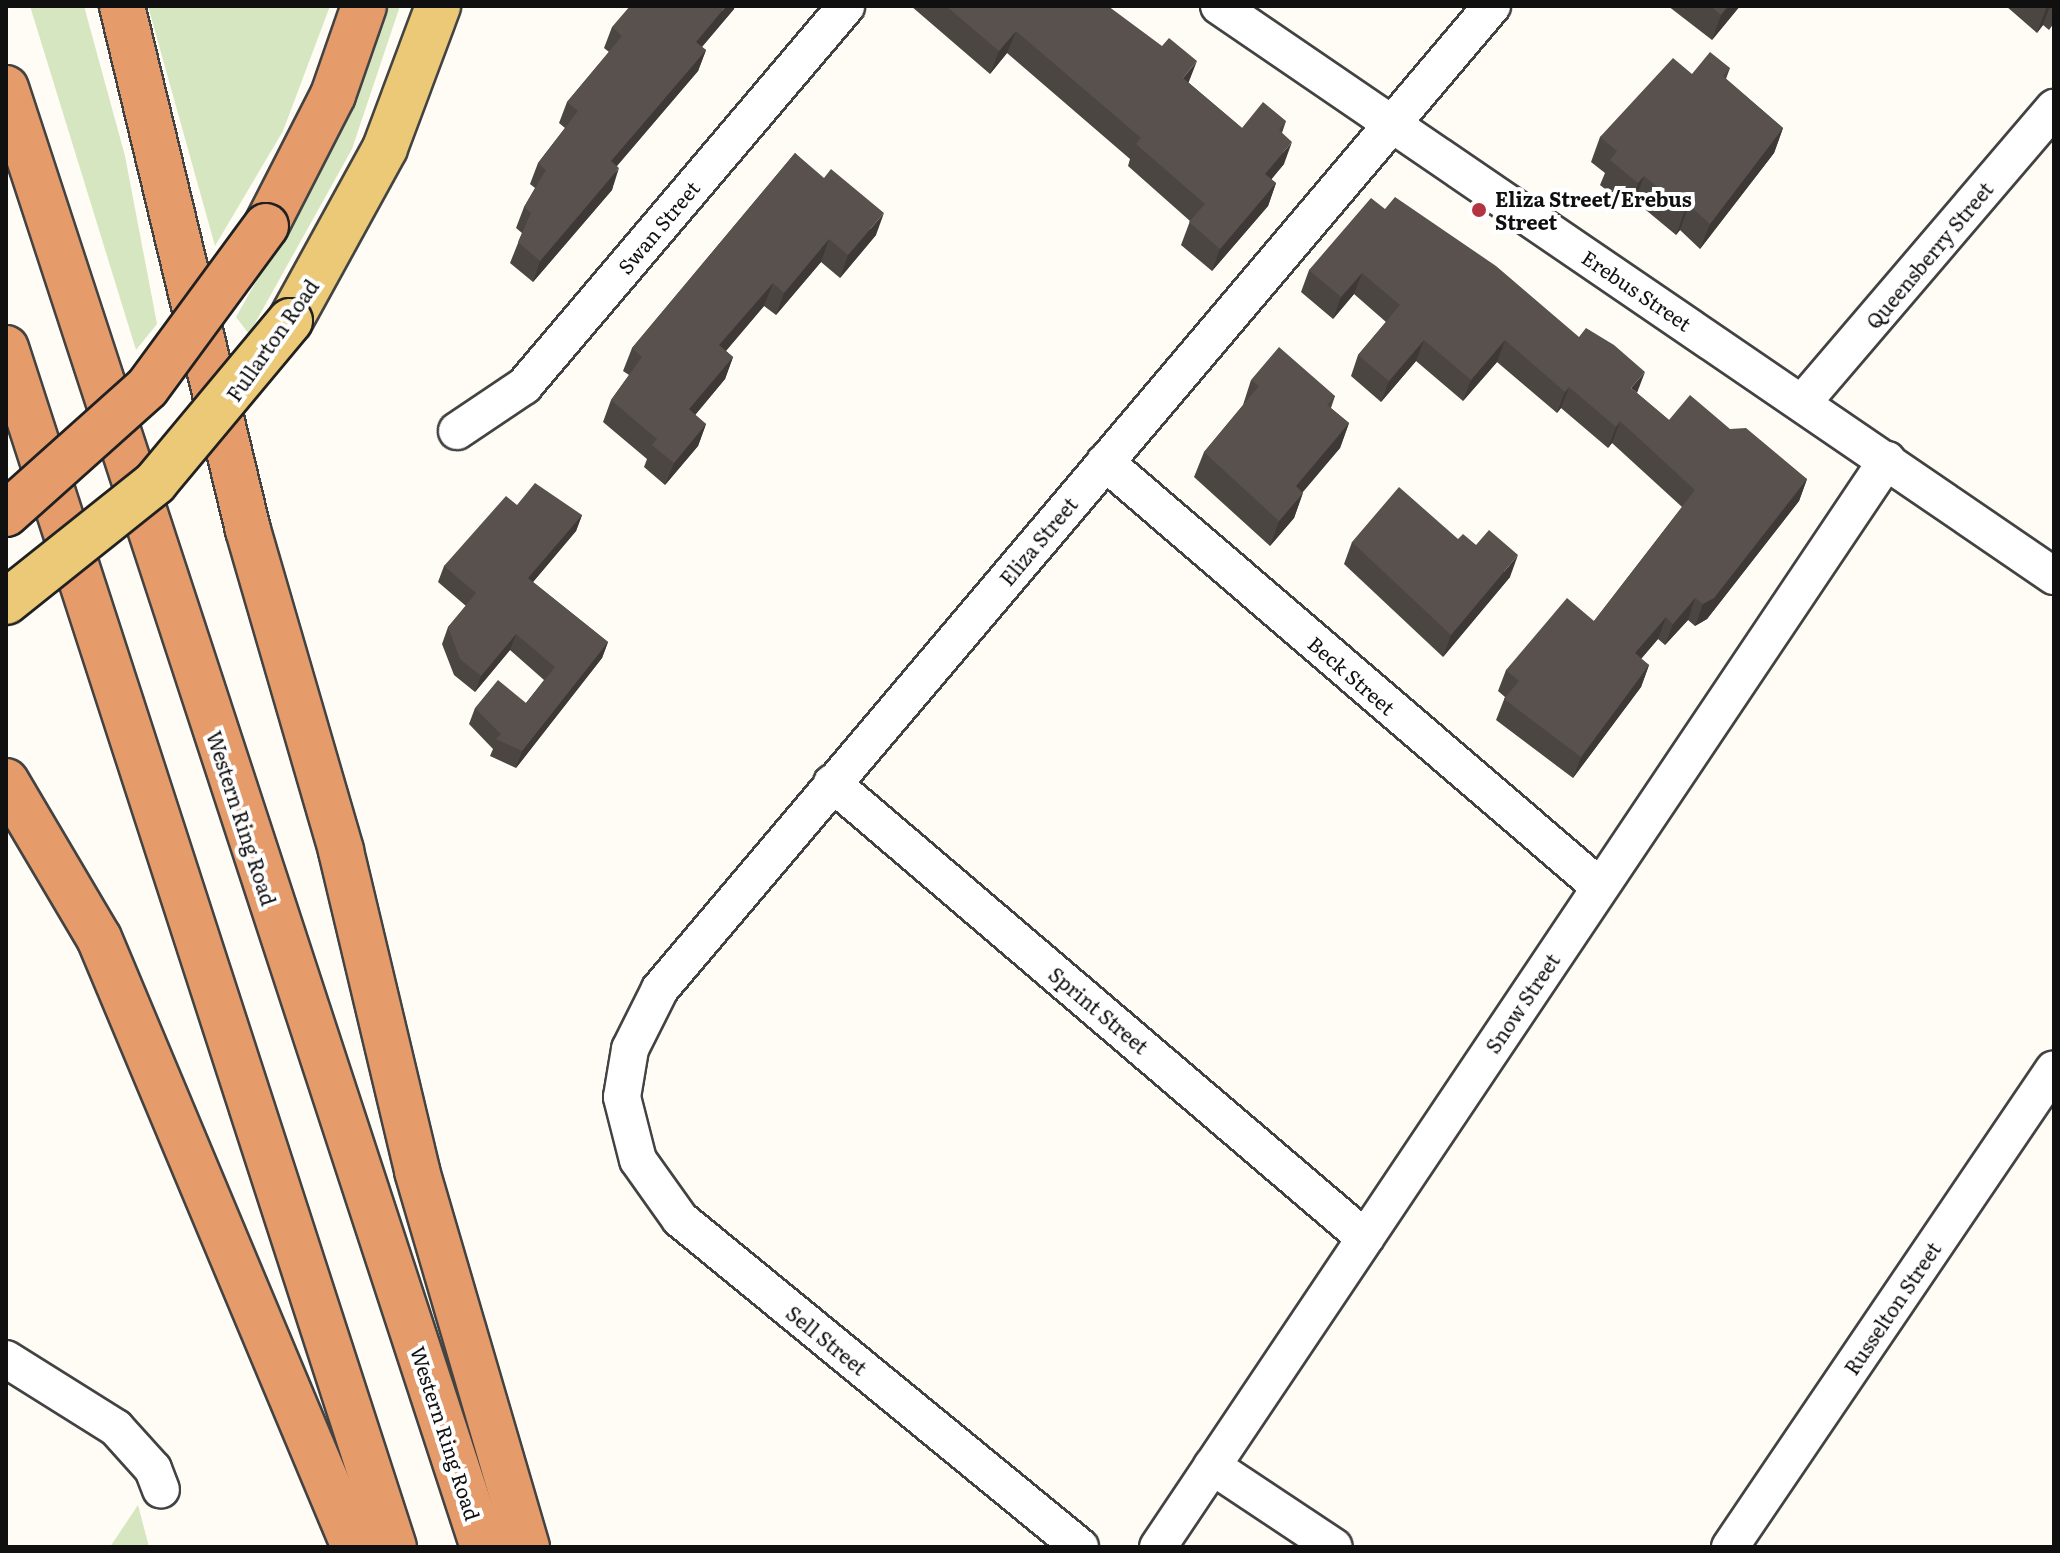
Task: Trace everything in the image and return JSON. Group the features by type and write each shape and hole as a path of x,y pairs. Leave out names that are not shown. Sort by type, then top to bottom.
{"highway":[{"path":"122,6 248,530 341,851 417,1171 527,1547"},
{"path":"6,514 147,388 266,226 333,95 364,6"},
{"name":"Western Ring Road","path":"6,88 483,1547"},
{"path":"6,348 394,1547"},
{"path":"6,781 99,938 354,1547"}],"main road":[{"name":"Fullarton Road","path":"6,602 155,483 290,321 385,148 438,6"}],"street":[{"name":"Swan Street","path":"457,431 524,386 846,6"},
{"name":"Erebus Street","path":"1219,6 2054,576"},
{"name":"Eliza Street","path":"622,1097 630,1049 660,989 1492,6"},
{"name":"Queensberry Street","path":"1803,402 2054,108"},
{"name":"Snow Street","path":"1158,1547 1887,460"},
{"name":"Beck Street","path":"1105,462 1600,887"},
{"name":"Sprint Street","path":"832,783 1365,1238"},
{"name":"Russelton Street","path":"1730,1547 2054,1069"},
{"name":"Sell Street","path":"622,1097 638,1160 680,1219 1080,1547"},
{"path":"6,1359 116,1428 153,1469 161,1490"},
{"path":"1212,1466 1334,1547"}],"green space":[{"path":"30,6 84,6 125,156 157,324 136,350"},
{"path":"148,6 330,6 283,131 215,246"},
{"path":"388,6 400,6 352,149 249,334 236,317 342,130"},
{"path":"138,1505 149,1547 110,1547"}],"building":[{"path":"630,6 726,6 696,42 706,50 611,161 619,168 540,261 518,242 531,213 524,207 546,170 538,163 578,111 567,102 622,36 612,27"},
{"path":"946,6 1108,6 1162,46 1169,38 1197,61 1183,78 1242,128 1263,102 1286,121 1279,130 1292,142 1265,174 1276,183 1220,249 1189,222 1205,204 1136,144 1141,138 1016,31 999,51"},
{"path":"1710,6 1728,6 1721,15"},
{"path":"1710,52 1730,68 1723,76 1783,128 1710,224 1689,205 1685,210 1644,176 1638,183 1610,160 1617,151 1600,137 1673,58 1692,74"},
{"path":"795,153 824,178 831,169 884,213 848,255 829,239 784,293 773,283 719,345 733,357 689,409 706,424 674,463 652,445 657,439 611,400 642,357 632,348"},
{"path":"1395,197 1496,266 1579,337 1586,328 1614,345 1645,372 1631,388 1669,420 1690,395 1730,429 1746,428 1807,479 1714,598 1703,604 1695,598 1673,624 1666,617 1635,653 1649,665 1581,757 1504,699 1519,681 1506,670 1567,598 1594,621 1695,490 1620,421 1616,427 1569,387 1565,392 1505,340 1471,380 1424,340 1389,381 1358,355 1400,305 1362,273 1341,297 1309,270 1371,198 1385,209"},
{"path":"1279,347 1335,396 1327,405 1349,423 1296,486 1303,493 1279,521 1204,452 1259,386 1251,380"},
{"path":"535,483 582,515 528,578 608,642 522,751 496,739 501,734 475,708 498,680 526,703 555,667 516,634 481,676 460,659 448,627 476,593 444,566 506,496 517,505"},
{"path":"1399,487 1458,539 1463,534 1476,545 1489,530 1518,555 1451,635 1352,542"}],"place":[{"name":"Eliza Street/Erebus Street","path":"1479,210"}]}
